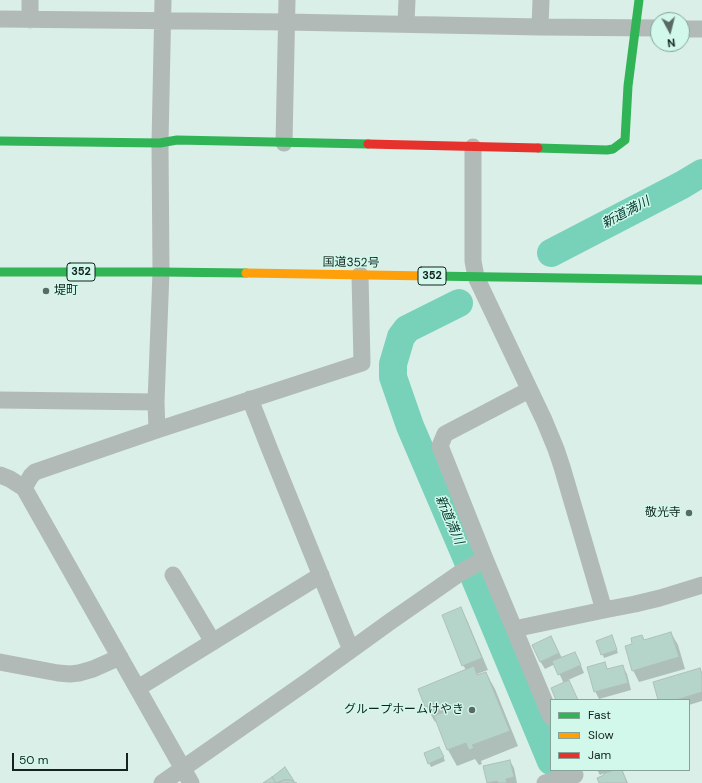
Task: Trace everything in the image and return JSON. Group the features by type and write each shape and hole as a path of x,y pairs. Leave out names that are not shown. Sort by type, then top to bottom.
{"main road":[{"path":"0,141 160,143 177,140 612,149 625,140 628,86 639,0"},
{"name":"国道352号","path":"0,272 161,272 702,280"}],"street":[{"path":"30,0 30,20"},
{"path":"157,430 156,402 161,272 160,143 163,0"},
{"path":"284,143 286,0"},
{"path":"406,0 406,24"},
{"path":"540,27 541,0"},
{"path":"0,19 650,28"},
{"path":"690,29 702,29"},
{"path":"472,147 473,261 476,277 544,420 562,467 604,610"},
{"path":"24,488 35,472 250,399 362,363 360,275"},
{"path":"529,390 445,434 440,446 483,560 550,715"},
{"path":"250,399 351,650"},
{"path":"0,400 156,402"},
{"path":"0,475 10,479 24,488 187,776"},
{"path":"162,783 187,776 351,650 460,573 483,560"},
{"path":"173,575 212,642"},
{"path":"138,688 321,575"},
{"path":"514,629 635,604 702,585"},
{"path":"0,662 70,674 93,670 120,657"},
{"path":"545,783 573,776"}],"building":[{"path":"461,607 482,658 462,666 442,615"},
{"path":"671,632 679,657 632,671 625,646 632,644 631,638 642,635 644,640"},
{"path":"612,635 617,650 601,655 596,641"},
{"path":"551,636 559,653 540,662 532,645"},
{"path":"575,652 581,665 558,675 552,661"},
{"path":"605,662 607,669 623,665 628,683 594,692 587,667"},
{"name":"グループホームけやき","path":"474,666 477,675 486,672 510,731 472,745 474,748 469,750 466,743 447,750 434,716 444,712 441,705 436,707 434,703 425,707 418,689"},
{"path":"700,668 702,674 702,692 679,699 658,699 653,682"},
{"path":"569,680 578,699 556,699 551,688"},
{"path":"439,747 444,757 428,764 424,753"},
{"path":"510,760 514,777 506,779 507,783 498,783 497,781 487,783 483,766"},
{"path":"285,767 294,781 284,780 276,783 272,777"},
{"path":"611,771 622,771 627,783 599,783 597,778 604,775 603,774"},
{"path":"272,777 276,783 263,783"},
{"path":"284,780 290,780 297,783 277,783"}],"waterway":[{"name":"新道満川","path":"551,253 682,185 702,173"},
{"name":"新道満川","path":"459,303 407,329 401,337 393,364 393,377 410,426 550,759"}],"traffic: fast":[{"path":"538,148 607,150 613,149 625,140 628,86 639,0"},
{"path":"0,141 160,143 177,140 368,144"},
{"path":"0,272 246,273"},
{"path":"430,276 702,280"}],"traffic: slow":[{"path":"246,273 430,276"}],"traffic: jam":[{"path":"368,144 538,148"}],"place":[{"name":"堤町","path":"46,291"},
{"name":"敬光寺","path":"689,513"},
{"name":"グループホームけやき","path":"472,710"}]}
